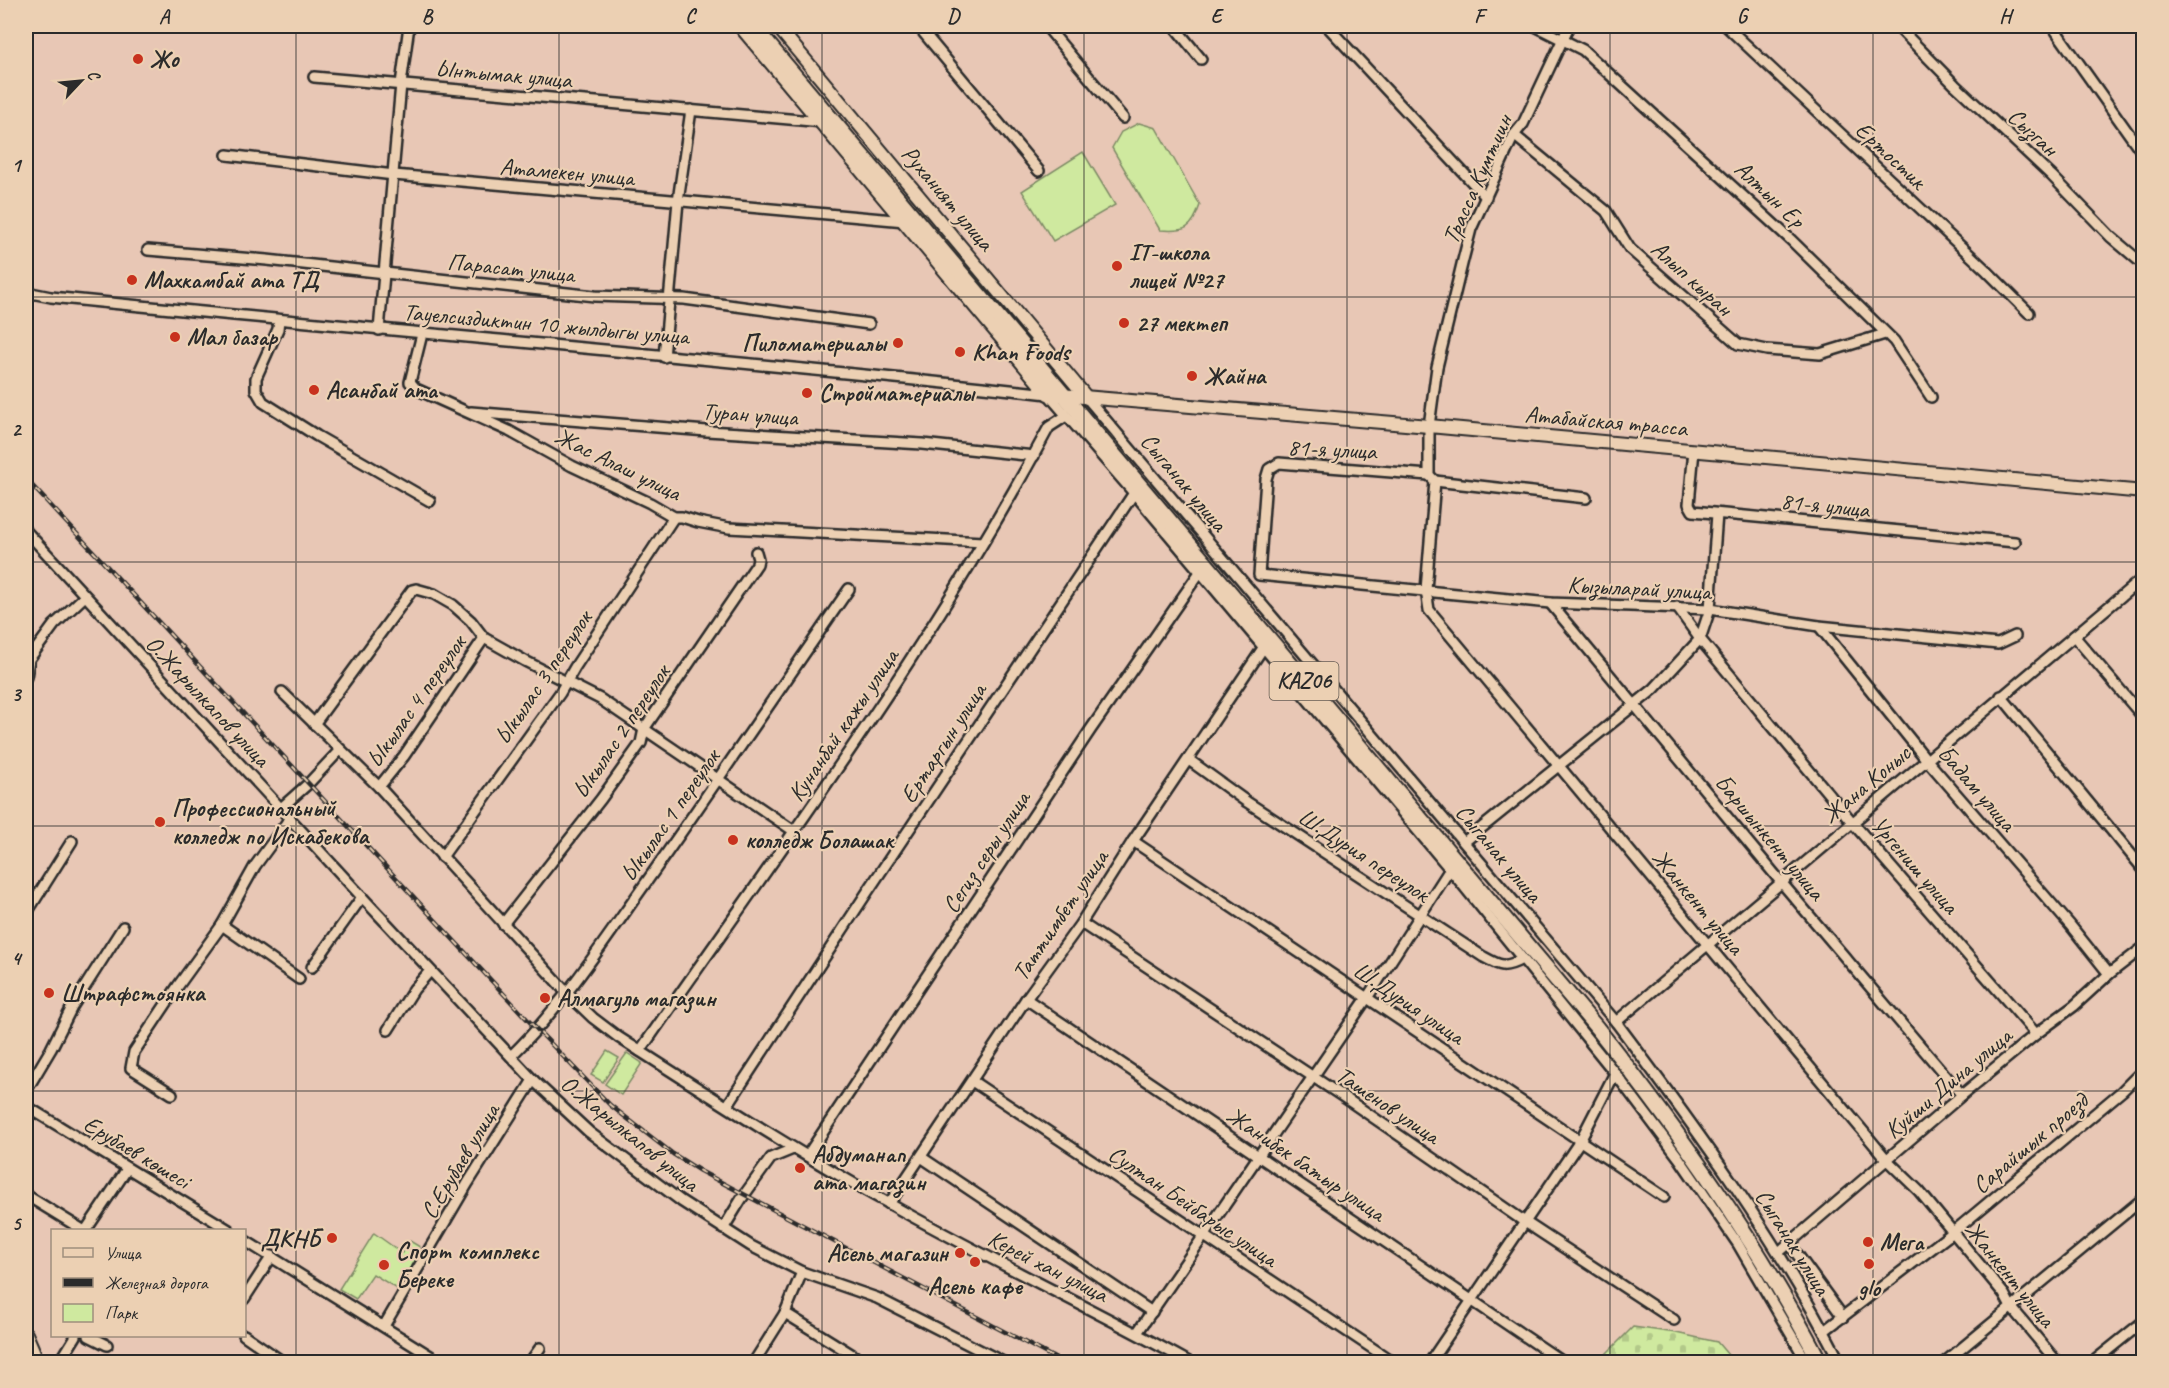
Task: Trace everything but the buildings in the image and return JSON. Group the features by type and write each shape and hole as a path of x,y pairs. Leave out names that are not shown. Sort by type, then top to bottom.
{"highway":[{"name":"KАZ06","path":"753,26 1076,397 1597,1028 1685,1144 1747,1237 1820,1362"},
{"name":"KАZ06","path":"765,26 1603,1024 1691,1140 1753,1233 1828,1362"}],"main road":[{"name":"Руханият улица","path":"740,26 823,122 1048,394"},
{"name":"Руханият улица","path":"780,27 1076,397"},
{"name":"Тауелсиздиктин 10 жылдыгы улица","path":"1048,394 1076,397"},
{"name":"Атабайская трасса","path":"1076,397 1429,426 2144,492"},
{"path":"26,1334 38,1362"}],"street":[{"path":"379,330 409,26"},
{"path":"918,26 1039,171"},
{"path":"1046,26 1123,118"},
{"path":"1174,26 1202,59"},
{"path":"1327,26 1486,197"},
{"name":"Алтын Ер","path":"1535,26 1583,50 1790,240 1894,341 1931,397"},
{"name":"Трасса Кумтиин","path":"1429,426 1437,367 1471,229 1514,135 1523,124 1569,26"},
{"name":"Ертостик","path":"1726,26 2029,313"},
{"name":"Сызган","path":"1897,26 1955,85 2052,176 2111,237 2144,265"},
{"path":"2056,31 2144,155"},
{"name":"Ынтымак улица","path":"314,77 823,122"},
{"path":"664,357 678,201 690,110"},
{"name":"Алып кыран","path":"1514,135 1606,211 1630,249 1738,344 1767,350 1820,354 1885,333"},
{"name":"Атамекен улица","path":"227,155 394,176 905,221"},
{"name":"Парасат улица","path":"148,249 595,296 684,299 869,324"},
{"name":"Тауелсиздиктин 10 жылдыгы улица","path":"26,292 51,297 379,330 1048,394"},
{"path":"279,320 278,329 256,378 256,390 263,402 430,501"},
{"name":"Жас Алаш улица","path":"422,334 410,382 416,389 509,431 572,466 674,517 729,528 983,542"},
{"path":"1048,394 1450,869 1615,1073 1679,1158 1738,1244 1807,1362"},
{"name":"Сыганак улица","path":"1076,397 1464,842 1616,1022 1696,1129 1779,1252 1840,1362"},
{"name":"Туран улица","path":"464,411 707,431 922,444 1034,456"},
{"name":"Кунанбай кажы улица","path":"640,1052 866,728 934,624 1049,427 1066,416"},
{"name":"Жанкент улица","path":"1429,426 1432,478 1426,590 1429,610 1887,1160 1919,1191 2057,1362"},
{"name":"81-я улица","path":"1694,450 1689,504 1693,512 2015,542"},
{"name":"81-я улица","path":"1259,575 1266,479 1269,470 1279,463 1432,478"},
{"path":"1432,478 1586,498"},
{"name":"Ертаргын улица","path":"727,1106 1134,493"},
{"path":"1464,842 1654,689 1700,639 1710,609 1717,514"},
{"name":"Ыкылас 3 переулок","path":"442,856 567,681 674,517"},
{"name":"О.Жарылкапов улица","path":"26,531 533,1080 589,1132 723,1229 802,1272 877,1298 1003,1362"},
{"name":"Ыкылас 2 переулок","path":"503,924 601,799 641,743 645,729 757,564 756,552"},
{"name":"Сегиз серы улица","path":"807,1156 1091,729 1200,572"},
{"name":"Кызыларай улица","path":"1259,575 1550,603 1710,609 1819,626 1998,644 2015,636"},
{"name":"Жана Коныс","path":"1616,1022 2144,577"},
{"path":"314,724 355,665 414,589 434,594 453,605 471,621 484,638 600,699 794,831"},
{"name":"Ыкылас 1 переулок","path":"511,1056 534,1033 567,993 719,779 849,589"},
{"path":"26,677 29,659 54,625 85,596"},
{"name":"Баршынкент улица","path":"1550,603 1781,882 1962,1095"},
{"name":"Ургениш улица","path":"1677,607 1700,639 1852,822 2036,1034"},
{"name":"Бадам улица","path":"1819,626 1926,759 2109,974"},
{"path":"2074,636 2144,718"},
{"name":"Ыкылас 4 переулок","path":"379,787 404,756 484,638"},
{"name":"Таттимбет улица","path":"889,1204 1026,999 1081,923 1133,841 1263,648"},
{"name":"Керей хан улица","path":"282,692 379,787 503,924 593,1018 640,1052 793,1149 889,1204 1189,1362"},
{"path":"2001,696 2144,870"},
{"path":"280,808 308,784 340,750"},
{"name":"Ш.Дурия переулок","path":"1189,760 1248,802 1496,964 1507,966 1522,959"},
{"path":"172,1094 131,1068 134,1052 222,925 255,866 290,818"},
{"path":"26,914 72,841"},
{"name":"Ш.Дурия улица","path":"1133,841 1664,1197"},
{"path":"1137,1333 1367,998 1450,869"},
{"path":"312,967 362,897"},
{"name":"Ташенов улица","path":"1081,923 1674,1320"},
{"path":"222,925 299,979"},
{"path":"26,1091 72,1007 123,927"},
{"name":"Куйши Дина улица","path":"1779,1252 1962,1095 2074,1006 2144,946"},
{"path":"388,1030 414,989 430,970"},
{"name":"Жанибек батыр улица","path":"1026,999 1563,1362"},
{"name":"Сарайшык проезд","path":"1824,1331 1952,1233 2113,1098 2144,1069"},
{"path":"1430,1362 1580,1141 1615,1073"},
{"name":"С.Ерубаев улица","path":"384,1326 468,1183 533,1080"},
{"name":"Султан Бейбарыс улица","path":"972,1081 1393,1362"},
{"name":"Ерубаев көшесі","path":"26,1106 227,1229"},
{"path":"723,1229 771,1158 793,1149"},
{"name":"Керей хан улица","path":"921,1157 1152,1312"},
{"path":"86,1229 127,1169"},
{"path":"26,1195 83,1229"},
{"path":"1946,1362 2144,1198"},
{"path":"246,1241 440,1362"},
{"path":"1789,1243 1843,1317"},
{"path":"246,1296 272,1256"},
{"path":"754,1362 785,1313 802,1272"},
{"path":"785,1313 864,1362"},
{"path":"2093,1362 2144,1321"},
{"path":"246,1336 283,1362"},
{"path":"60,1362 75,1337"},
{"path":"93,1337 107,1345"},
{"path":"530,1362 540,1348"}],"green space":[{"path":"1139,123 1156,128 1200,205 1194,220 1182,230 1160,230 1112,148 1121,132"},
{"path":"1083,152 1115,205 1053,241 1022,191"},
{"path":"607,1051 619,1058 603,1082 591,1075"},
{"path":"627,1053 642,1063 621,1095 605,1084"},
{"name":"Спорт комплекс Береке","path":"374,1233 402,1253 410,1241 420,1247 416,1253 419,1256 399,1290 373,1274 356,1299 339,1289"},
{"path":"1633,1327 1717,1342 1734,1362 1598,1362"}],"railway":[{"path":"26,479 527,1019 610,1105 673,1154 700,1171 1062,1362"}],"place":[{"name":"Жо","path":"138,59"},
{"name":"IT-школа лицей №27","path":"1117,266"},
{"name":"Махкамбай ата ТД","path":"132,280"},
{"name":"27 мектеп","path":"1124,323"},
{"name":"Мал базар","path":"175,337"},
{"name":"Пиломатериалы","path":"898,343"},
{"name":"Khan Foods","path":"960,352"},
{"name":"Жайна","path":"1192,376"},
{"name":"Асанбай ата","path":"314,390"},
{"name":"Стройматериалы","path":"807,393"},
{"name":"Профессиональный колледж по Искабекова","path":"160,822"},
{"name":"колледж Болашак","path":"733,840"},
{"name":"Штрафстоянка","path":"49,993"},
{"name":"Алмагуль магазин","path":"545,998"},
{"name":"Абдуманап ата магазин","path":"800,1168"},
{"name":"ДКНБ","path":"332,1238"},
{"name":"Мега","path":"1868,1242"},
{"name":"Асель магазин","path":"960,1253"},
{"name":"Асель кафе","path":"975,1262"},
{"name":"glo","path":"1869,1264"},
{"name":"Спорт комплекс Береке","path":"384,1265"}]}
